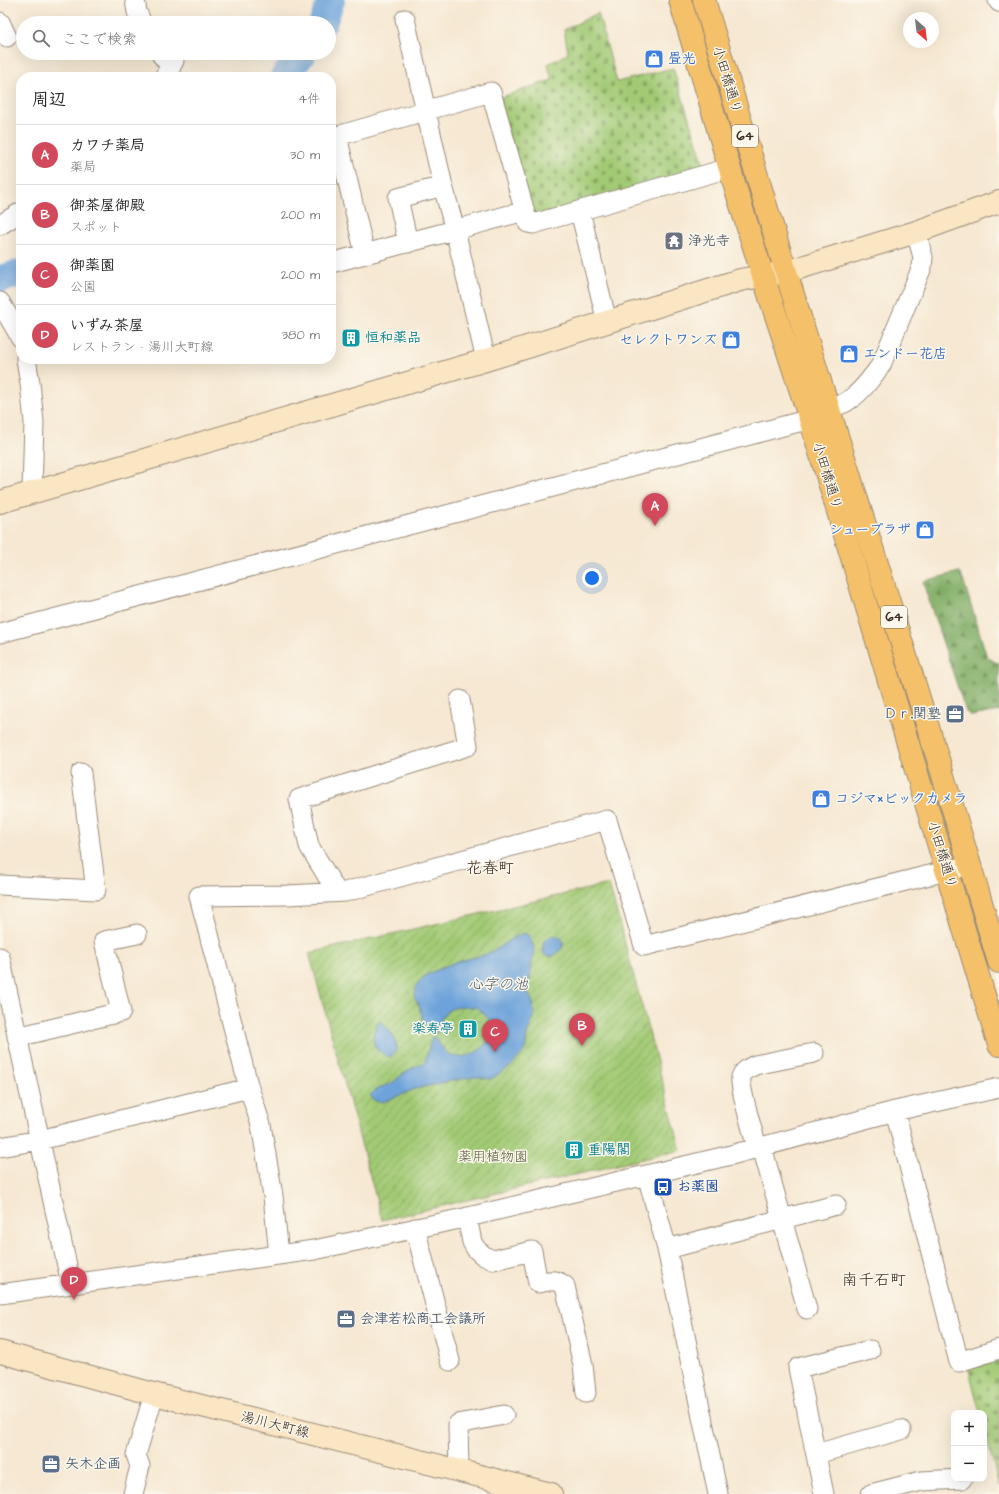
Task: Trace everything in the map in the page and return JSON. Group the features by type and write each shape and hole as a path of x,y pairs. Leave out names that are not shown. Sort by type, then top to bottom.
{"main road":[{"name":"小田橋通り","path":"680,0 729,168 762,276 810,419 999,1045"},
{"name":"小田橋通り","path":"704,0 786,272 938,759 999,962"}],"street":[{"path":"135,0 139,16"},
{"path":"405,19 443,186 486,360"},
{"path":"366,254 337,136 491,92 528,223 533,224 729,168"},
{"path":"408,243 398,198 443,186"},
{"path":"0,502 486,360 740,280 786,272 916,232 999,202"},
{"path":"336,262 524,211"},
{"path":"580,211 607,322"},
{"path":"0,225 16,215"},
{"path":"829,408 841,405 850,400 871,379 881,365 922,267 923,257 916,232"},
{"path":"0,302 16,329"},
{"path":"27,364 34,422 32,492"},
{"path":"0,633 810,419"},
{"path":"337,892 309,846 300,799 468,746 460,700"},
{"path":"0,885 96,890 81,772"},
{"path":"279,1255 274,1196 261,1125 249,1088 199,896 288,895 345,892 607,820 644,946 970,865"},
{"path":"17,1037 120,1012 104,941 138,934"},
{"path":"0,957 71,1284"},
{"path":"807,1309 743,1091 741,1078 748,1068 755,1065 814,1054"},
{"path":"0,1147 40,1140 249,1088"},
{"path":"0,1294 314,1250 467,1217 647,1175 895,1111 999,1088"},
{"path":"895,1111 959,1362 999,1349"},
{"path":"647,1175 667,1249 718,1494"},
{"path":"667,1249 836,1205"},
{"path":"467,1217 472,1242 476,1249 484,1256 493,1260 532,1251 538,1284 552,1280 559,1281 565,1286 583,1365 586,1393"},
{"path":"415,1228 450,1361"},
{"path":"824,1494 798,1368 870,1350"},
{"name":"湯川大町線","path":"0,1352 154,1394 459,1471 500,1487 551,1494"},
{"path":"133,1494 140,1466 136,1455 154,1394"},
{"path":"459,1471 458,1424 504,1415"},
{"path":"816,1454 901,1430"},
{"path":"871,1494 921,1481 951,1480"}],"green space":[{"path":"690,0 695,0 718,88 763,243"},
{"path":"598,13 617,82 673,68 706,171 532,218 499,98 552,80 548,64 568,53 564,30"},
{"path":"844,492 957,851 952,852 869,580"},
{"path":"959,572 962,576 987,657 997,663 999,662 999,711 972,716 966,712 923,583 924,581"},
{"name":"薬用植物園","path":"609,884 681,1150 382,1220 309,953"},
{"path":"971,899 980,928 991,977 998,999 999,1013 967,902"},
{"path":"999,1358 999,1486 987,1440 987,1410 979,1410 968,1366"}],"water":[{"name":"心字の池","path":"524,933 529,936 534,948 528,993 533,1002 534,1017 527,1035 525,1051 510,1067 491,1079 474,1077 450,1081 415,1089 383,1102 375,1101 370,1095 377,1089 392,1083 407,1071 425,1062 432,1037 437,1038 439,1044 448,1054 457,1057 472,1054 479,1050 489,1038 491,1031 489,1020 476,1007 460,1007 449,1010 442,1018 437,1033 432,1033 423,1020 419,1005 414,997 417,985 426,975 453,963 487,954"},
{"path":"551,936 559,936 563,941 563,946 557,953 549,956 543,953 543,942"},
{"path":"380,1021 390,1031 396,1044 395,1053 389,1057 379,1051 373,1039 374,1032"}],"waterway":[{"path":"325,16 331,0"},
{"path":"288,72 297,60"},
{"path":"0,279 16,274"}],"place":[{"name":"畳光","path":"654,59"},
{"name":"浄光寺","path":"674,241"},
{"name":"恒和薬品","path":"351,338"},
{"name":"セレクトワンズ","path":"731,340"},
{"name":"エンドー花店","path":"849,354"},
{"name":"カワチ薬局","path":"655,526"},
{"name":"シュープラザ","path":"925,530"},
{"name":"Ｄｒ.関塾","path":"955,714"},
{"name":"コジマ×ビックカメラ","path":"821,799"},
{"name":"楽寿亭","path":"468,1029"},
{"name":"御茶屋御殿","path":"582,1046"},
{"name":"御薬園","path":"495,1052"},
{"name":"重陽閣","path":"574,1150"},
{"name":"お薬園","path":"663,1187"},
{"name":"いずみ茶屋","path":"74,1300"},
{"name":"会津若松商工会議所","path":"346,1319"},
{"name":"矢木企画","path":"51,1464"}],"district":[{"name":"花春町","path":"490,868"},
{"name":"南千石町","path":"874,1280"}]}
